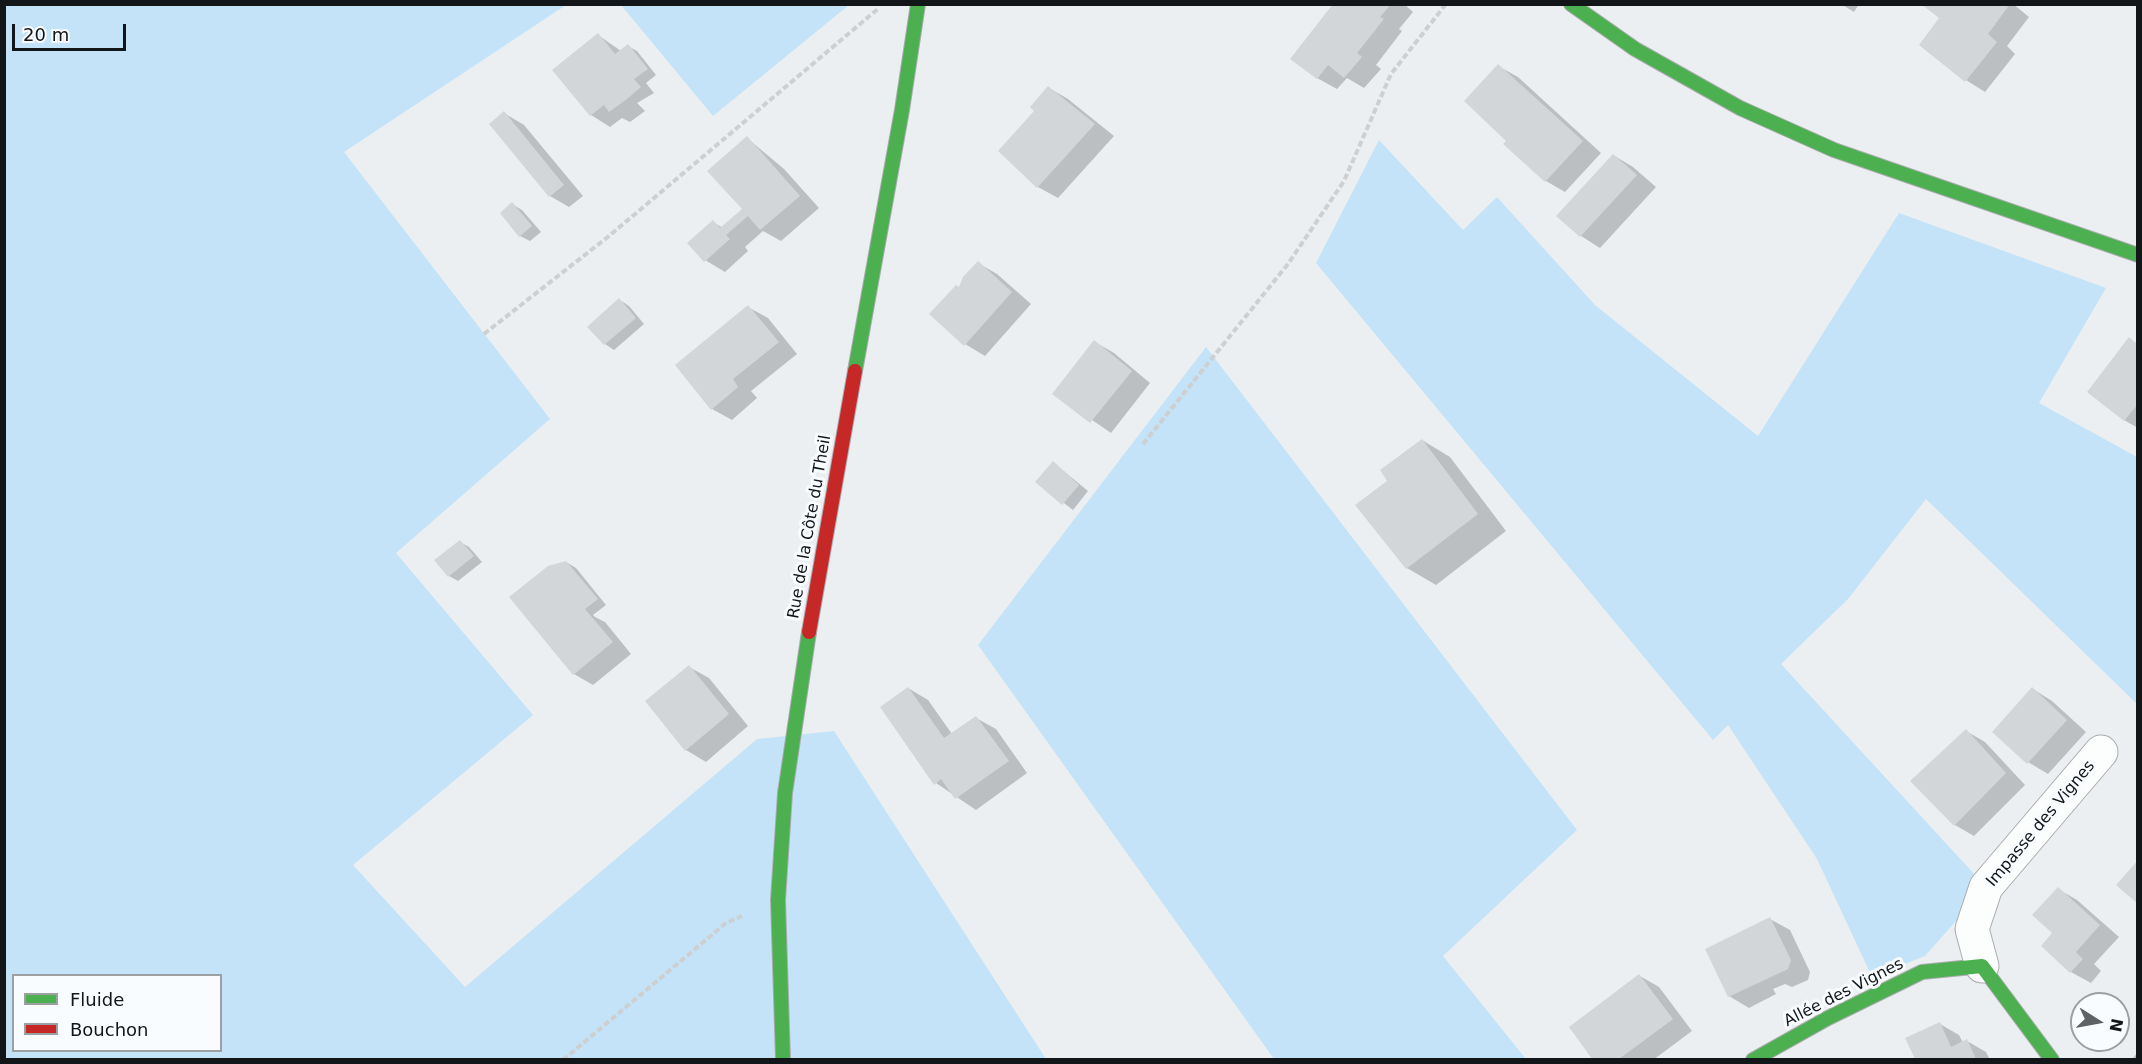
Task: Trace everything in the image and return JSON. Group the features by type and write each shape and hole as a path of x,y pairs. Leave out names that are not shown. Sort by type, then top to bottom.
{"street":[{"name":"Rue de la Côte du Theil","path":"783,1059 778,900 785,793 814,598 902,110 918,4"},
{"path":"1571,4 1635,49 1740,108 1834,150 2138,255"},
{"name":"Impasse des Vignes","path":"1982,966 1972,929 1986,887 2101,752"},
{"path":"1982,966 2052,1059"},
{"name":"Allée des Vignes","path":"1753,1059 1922,972 1982,966"}],"path":[{"path":"484,334 609,236 884,4"},
{"path":"1143,444 1288,264 1344,181 1391,74 1446,4"},
{"path":"563,1059 726,923 778,900"}],"shaded area":[{"path":"5,5 566,5 344,152 550,419 396,553 533,715 353,865 465,987 757,739 834,731 1046,1059 5,1060"},
{"path":"621,5 849,5 713,116"},
{"path":"1379,140 1463,230 1497,197 1595,305 1758,436 1899,213 2106,288 2039,403 2137,457 2137,704 1926,499 1848,599 1781,664 1976,876 1956,921 1925,956 1872,977 1817,859 1728,725 1713,740 1316,263"},
{"path":"1206,347 1577,830 1443,956 1526,1059 1274,1059 978,645"}],"building":[{"path":"1333,4 1391,4 1380,17 1384,19 1357,53 1362,57 1344,78 1328,65 1317,79 1290,59"},
{"path":"1921,4 2010,4 1988,34 1997,42 1965,82 1919,45 1939,18"},
{"path":"598,33 615,54 628,44 648,69 634,79 641,87 627,99 609,112 604,105 590,116 552,70"},
{"path":"1498,64 1583,141 1545,182 1503,144 1506,141 1464,101"},
{"path":"1048,86 1095,124 1037,188 998,151 1034,111 1030,107"},
{"path":"504,111 564,185 549,197 489,124"},
{"path":"747,136 800,196 760,230 748,216 726,235 730,239 704,262 687,243 713,220 720,228 742,209 707,171"},
{"path":"1613,154 1637,175 1580,237 1556,216"},
{"path":"512,202 532,226 519,237 500,213"},
{"path":"978,261 1012,292 964,346 929,314 956,285 959,287 963,277"},
{"path":"619,298 636,318 604,345 587,327"},
{"path":"748,305 779,342 733,379 738,387 711,410 675,365"},
{"path":"2129,337 2138,345 2138,404 2124,421 2087,392"},
{"path":"1094,340 1132,371 1090,423 1052,394"},
{"path":"1422,439 1478,514 1406,569 1355,505 1387,481 1380,470"},
{"path":"1053,461 1079,485 1062,505 1035,482"},
{"path":"460,540 474,556 448,577 434,560"},
{"path":"566,561 598,599 585,609 613,642 573,675 509,597 548,566"},
{"path":"689,665 729,714 685,751 645,701"},
{"path":"908,687 944,738 976,716 1009,761 955,799 941,779 934,785 880,707"},
{"path":"2032,687 2067,720 2027,764 1992,732"},
{"path":"1966,729 2006,773 1954,826 1910,781"},
{"path":"2138,860 2138,904 2116,885"},
{"path":"2058,887 2100,925 2076,952 2083,959 2070,973 2041,946 2052,933 2032,915"},
{"path":"1770,917 1791,960 1788,969 1728,997 1705,949"},
{"path":"1639,974 1673,1019 1619,1059 1592,1059 1569,1027"},
{"path":"1940,1022 1951,1047 1967,1039 1976,1059 1915,1059 1905,1038"}],"traffic: fast":[{"path":"855,371 902,110 918,4"},
{"path":"1571,4 1635,49 1740,108 1834,150 2138,255"},
{"path":"783,1060 778,900 785,793 809,632"},
{"path":"1753,1060 1828,1018 1922,972 1982,966 2052,1060"}],"traffic: jam":[{"path":"809,632 855,371"}]}
